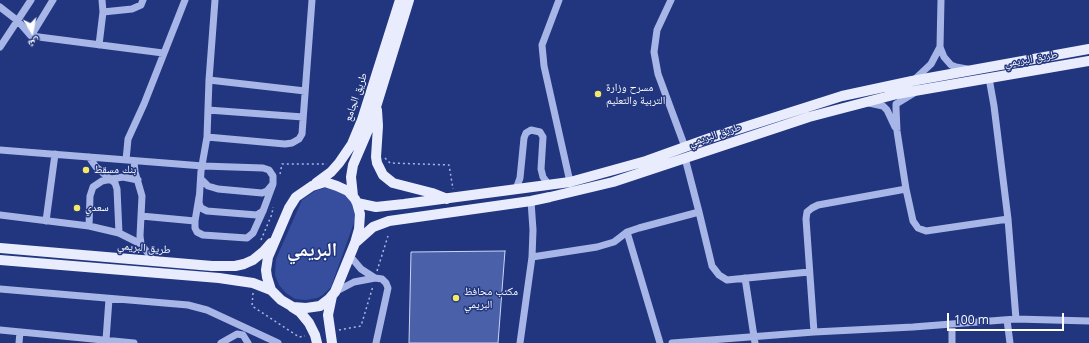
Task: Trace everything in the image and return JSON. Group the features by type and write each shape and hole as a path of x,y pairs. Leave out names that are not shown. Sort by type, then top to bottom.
{"main road":[{"name":"طريق الجامع","path":"312,186 324,178 339,163 352,144 362,120 400,0"},
{"name":"طريق الجامع","path":"355,200 351,177 353,165 377,104 409,0"},
{"name":"طريق البريمي","path":"355,200 376,207 451,199 570,182 631,165 842,96 912,81 1089,49"},
{"name":"طريق البريمي","path":"355,244 373,227 389,221 550,197 613,182 809,117 923,89 1089,61"},
{"path":"377,104 378,126 376,150 379,170 388,180 399,185 451,199"},
{"path":"317,343 309,323 300,312 281,300 272,290 266,277 266,270 268,257 276,237 289,208 296,197 312,186 325,182 348,192 355,200 360,214 360,229 334,294 328,315 332,343"},
{"name":"طريق البريمي","path":"0,248 235,266 252,260 264,251 276,237"},
{"path":"0,239 12,249"},
{"path":"0,260 219,278 254,282 272,290"},
{"path":"289,305 306,308 320,306 334,294"}],"street":[{"path":"0,47 31,0"},
{"path":"31,36 53,0"},
{"path":"99,45 103,12 102,0"},
{"path":"103,12 132,9 141,5 143,0"},
{"path":"126,160 128,139 144,104 185,0"},
{"path":"215,0 209,80 207,137 195,221 195,228 197,232 203,235 247,238 253,233 276,181"},
{"path":"207,137 285,144 292,143 299,139 302,134 312,0"},
{"path":"559,0 542,45 544,66 570,182"},
{"path":"671,0 657,30 654,52 658,74 685,147"},
{"path":"941,0 940,47 944,57 951,65 975,70"},
{"path":"0,7 18,21 31,36 163,53"},
{"path":"912,81 931,64 940,47"},
{"path":"989,78 994,106 1008,219 1016,319"},
{"path":"209,80 305,91"},
{"path":"923,89 896,104 897,131 906,189 913,221 918,228 926,232 1008,219"},
{"path":"865,103 884,106 897,131"},
{"path":"208,110 303,117"},
{"path":"516,189 520,178 524,138 526,133 532,130 540,132 543,137 541,169 549,185"},
{"path":"0,150 203,166 263,168 269,170 276,181"},
{"path":"46,220 55,154"},
{"path":"89,157 96,167 115,183 117,190 119,234"},
{"path":"685,158 712,266 719,275 727,280 810,272"},
{"path":"134,161 135,172 142,196 141,244"},
{"path":"89,226 90,196 93,187 102,181 123,177 138,180"},
{"path":"201,179 208,186 218,189 262,193 267,191 276,181"},
{"path":"814,332 806,219 807,212 818,205 906,189"},
{"path":"199,197 199,203 202,208 207,211 257,215 263,211"},
{"path":"520,343 532,258 533,230 531,201"},
{"path":"532,258 597,247 614,242 627,232 699,212"},
{"path":"0,215 89,226 119,234 141,244 154,260"},
{"path":"141,216 195,221"},
{"path":"627,232 660,343"},
{"path":"350,256 361,269 375,278"},
{"path":"334,294 354,282 375,278 382,279 386,283 388,288 376,343"},
{"path":"745,278 755,340"},
{"path":"0,289 188,305 207,310 245,332 278,343"},
{"path":"109,298 109,341"},
{"path":"672,343 755,340 814,332 1016,319 1089,321"},
{"path":"1006,320 1010,343"},
{"path":"952,324 952,343"},
{"path":"0,330 134,343"},
{"path":"19,343 20,332"},
{"path":"221,343 237,334 245,332"},
{"path":"245,332 248,343"}],"path":[{"path":"376,150 390,163 449,165 451,199"},
{"path":"276,181 282,164 339,163"},
{"path":"261,240 272,214 273,207"}],"shaded area":[{"path":"325,188 336,190 346,195 355,207 356,217 331,287 323,295 317,298 306,300 295,299 286,293 279,285 275,275 276,259 302,200 315,191"}],"building":[{"name":"مكتب محافظ البريمي","path":"505,251 498,343 409,343 411,252"}],"place":[{"name":"مسرح وزارة التربية والتعليم","path":"598,94"},
{"name":"بنك مسقط","path":"86,170"},
{"name":"سعدي","path":"77,208"},
{"name":"مكتب محافظ البريمي","path":"456,298"}],"district":[{"name":"البريمي","path":"312,251"}]}
